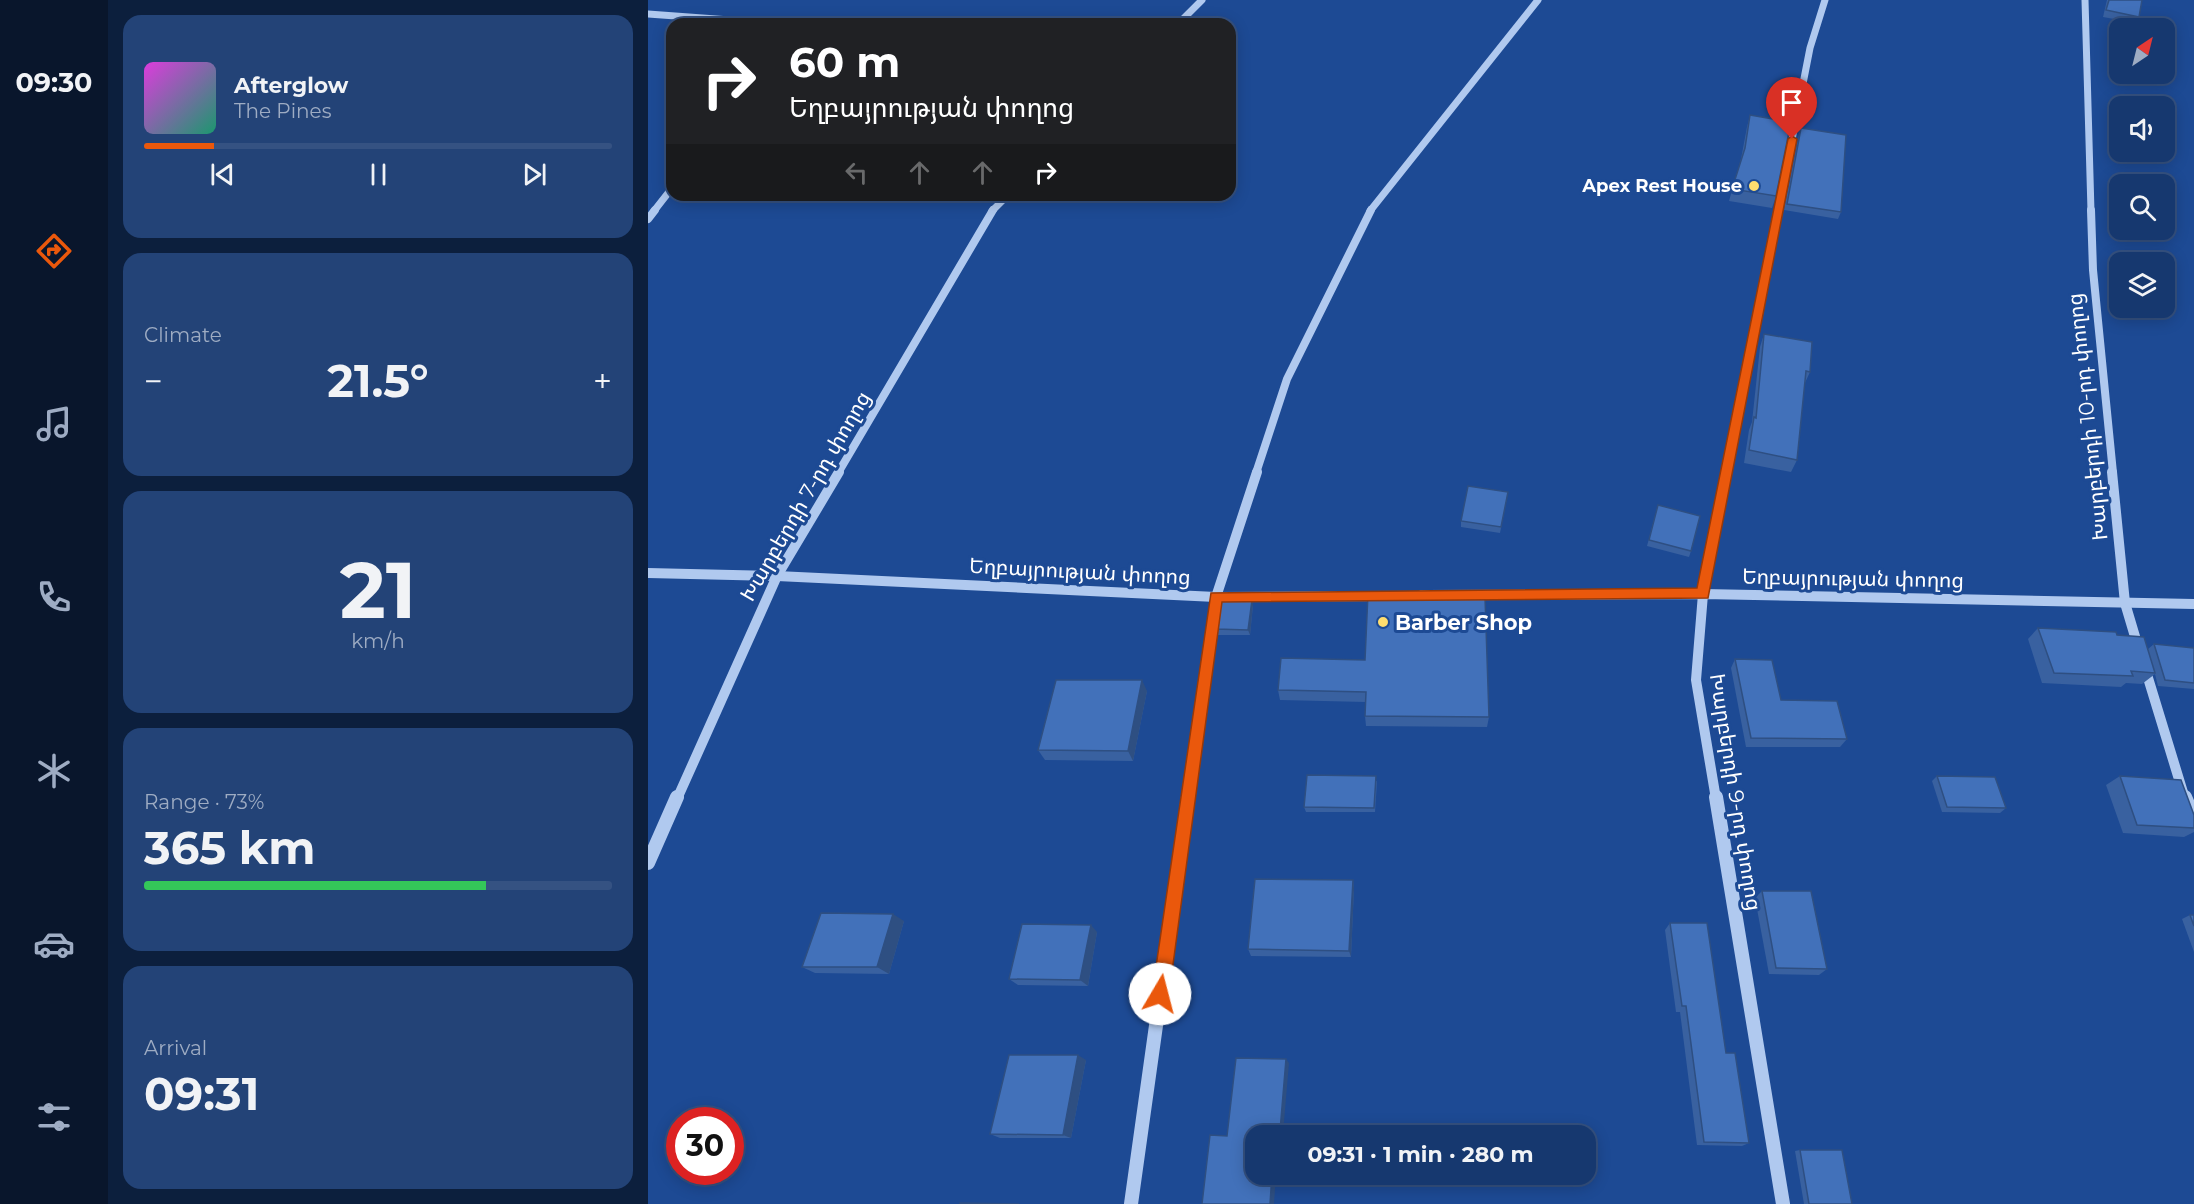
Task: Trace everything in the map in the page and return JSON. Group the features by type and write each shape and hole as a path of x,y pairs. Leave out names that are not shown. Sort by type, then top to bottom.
{"street":[{"path":"1184,18 1202,0"},
{"path":"1131,1204 1216,597 1287,379 1374,204 1538,0"},
{"name":"Խարբերդի 9-րդ փողոց","path":"1783,1204 1696,680 1703,594 1810,48 1825,0"},
{"name":"Խարբերդի 10-րդ փողոց","path":"2085,0 2093,270 2125,603 2184,796 2194,818"},
{"path":"648,14 702,18"},
{"path":"648,219 666,196"},
{"name":"Խարբերդի 7-րդ փողոց","path":"648,863 777,576 993,210 1002,201"},
{"name":"Եղբայրության փողոց","path":"648,573 777,576 1216,597 1394,596"},
{"name":"Եղբայրության փողոց","path":"1406,596 1703,594 2194,604"}],"building":[{"path":"2109,0 2142,0 2139,17 2106,10"},
{"path":"1750,115 1791,122 1776,196 1732,189 1745,148"},
{"path":"1801,128 1846,135 1841,212 1787,204"},
{"path":"1764,334 1812,342 1810,372 1806,371 1797,460 1749,450 1754,417 1756,418"},
{"path":"1468,486 1508,492 1501,527 1461,521"},
{"path":"1658,505 1700,516 1691,551 1649,540"},
{"path":"1435,592 1435,596 1485,597 1489,717 1365,716 1366,692 1278,690 1281,658 1365,660 1368,593"},
{"path":"1221,599 1252,600 1248,630 1216,629"},
{"path":"2038,628 2116,632 2117,635 2144,637 2155,673 2131,671 2133,676 2054,673"},
{"path":"2154,644 2194,648 2194,683 2165,680"},
{"path":"1735,659 1772,660 1781,700 1837,701 1847,739 1751,738"},
{"path":"1056,680 1142,680 1128,751 1038,750"},
{"path":"1307,775 1376,776 1374,808 1304,807"},
{"path":"1937,776 1995,777 2006,808 1947,807"},
{"path":"2120,776 2181,780 2194,815 2194,828 2137,825"},
{"path":"1255,879 1353,880 1349,951 1248,949"},
{"path":"1762,891 1811,891 1827,969 1776,968"},
{"path":"821,913 893,914 877,967 802,967"},
{"path":"1670,923 1707,923 1726,1053 1735,1053 1749,1143 1704,1142 1686,1006 1682,1006"},
{"path":"1022,924 1091,925 1080,980 1009,979"},
{"path":"1009,1055 1078,1055 1063,1135 990,1134"},
{"path":"1236,1058 1286,1059 1280,1125 1245,1125 1245,1185 1271,1185 1270,1204 1202,1204 1210,1135 1227,1136"},
{"path":"1800,1150 1842,1150 1852,1204 1809,1204"},
{"path":"960,1203 1019,1204 960,1204"}],"place":[{"name":"Apex Rest House","path":"1754,186"},
{"name":"Barber Shop","path":"1383,622"}],"route":[{"path":"1160,994 1216,597 1703,594 1792,139"}]}
